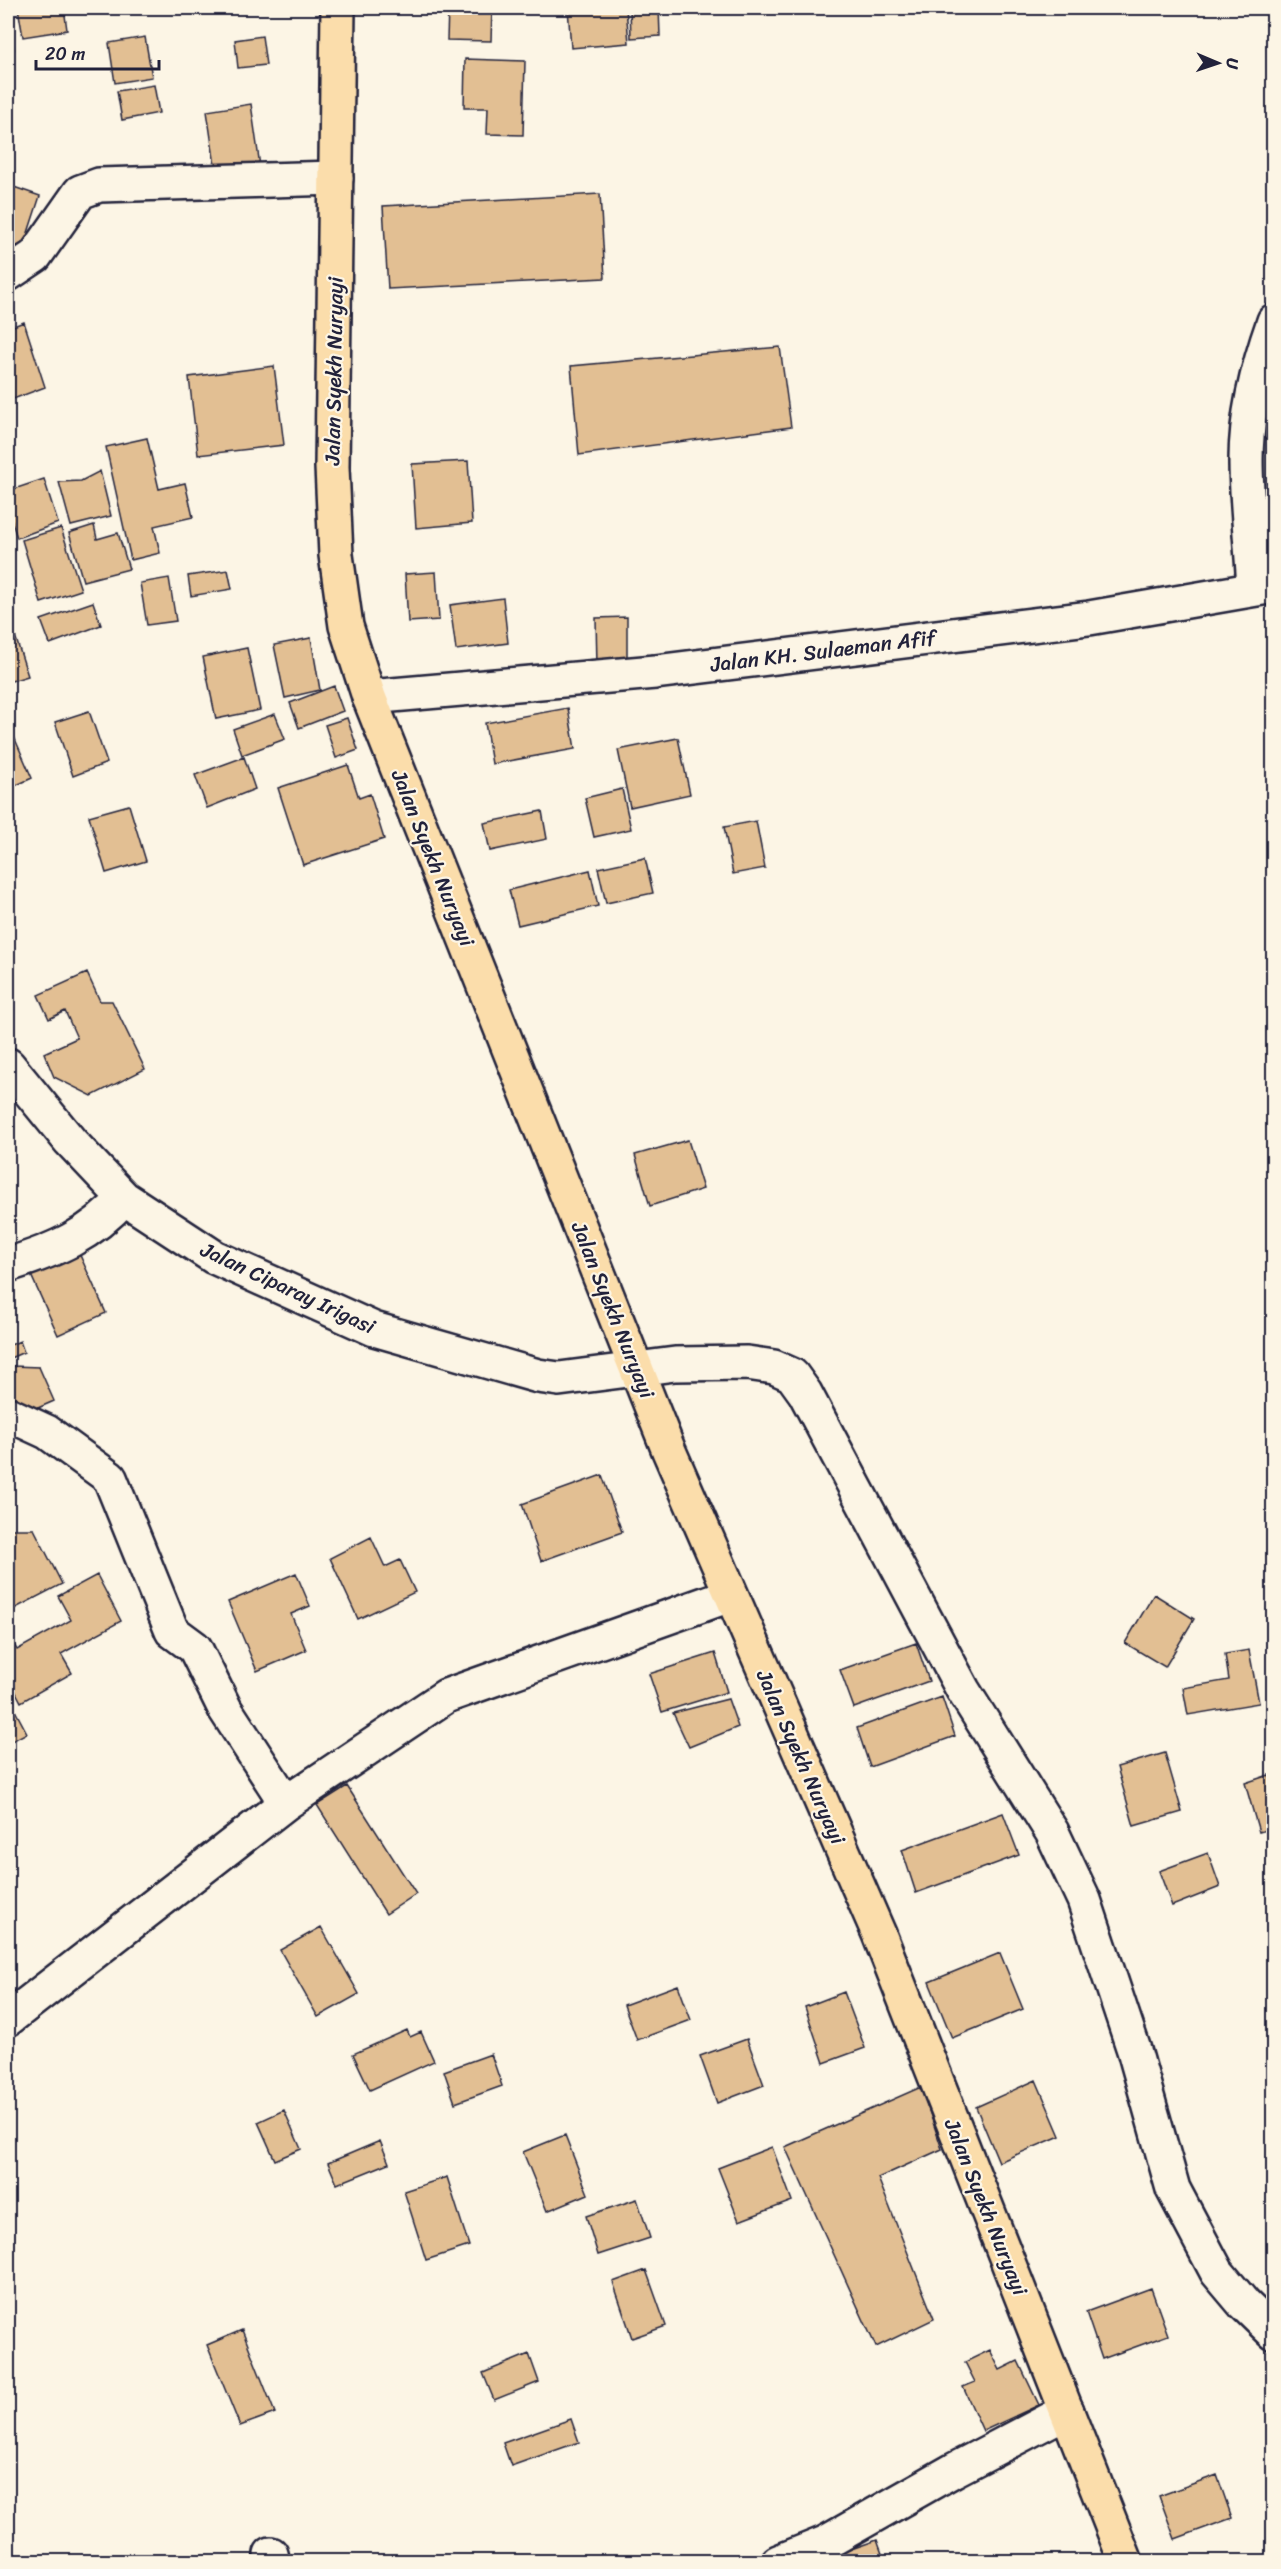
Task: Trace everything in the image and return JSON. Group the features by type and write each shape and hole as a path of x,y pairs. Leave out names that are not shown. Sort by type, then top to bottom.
{"main road":[{"name":"Jalan Syekh Nuryayi","path":"338,8 332,467 336,555 346,626 369,697 669,1451 879,1934 1126,2562"}],"street":[{"path":"8,274 35,256 80,192 85,189 99,185 336,178"},
{"path":"1264,587 1246,460 1250,413 1261,357 1274,321"},
{"name":"Jalan KH. Sulaeman Afif","path":"369,697 655,672 1089,618 1264,587"},
{"name":"Jalan Ciparay Irigasi","path":"8,1065 70,1141 115,1208 214,1257 374,1329 538,1376 559,1379 640,1379 675,1364 747,1363 774,1367 792,1375 806,1393 963,1689 1052,1833 1084,1900 1134,2050 1173,2189 1217,2272 1244,2304 1274,2332"},
{"path":"8,1265 51,1252 78,1238 115,1208"},
{"path":"8,1414 47,1432 110,1478 172,1630 195,1648 225,1709 286,1803"},
{"path":"8,2018 286,1803 446,1696 730,1595"},
{"path":"778,2562 825,2543 954,2470 1067,2411"}],"building":[{"path":"8,8 14,50 8,51"},
{"path":"18,8 64,8 67,30 23,37"},
{"path":"448,8 492,8 491,41 447,40"},
{"path":"568,8 626,8 629,43 571,48"},
{"path":"630,8 659,8 660,36 631,38"},
{"path":"262,36 266,65 238,68 235,40"},
{"path":"145,37 152,77 115,83 109,43"},
{"path":"465,59 525,61 523,135 487,134 488,108 464,108"},
{"path":"154,85 159,113 122,120 117,91"},
{"path":"251,104 261,173 217,179 207,111"},
{"path":"8,185 40,196 23,248 8,243"},
{"path":"600,194 605,278 388,289 383,206"},
{"path":"24,322 45,387 8,401 8,328"},
{"path":"780,347 791,427 579,455 571,366"},
{"path":"274,366 284,445 198,455 189,377"},
{"path":"147,438 159,489 185,483 193,517 154,526 160,553 131,560 106,447"},
{"path":"468,461 472,523 416,528 412,464"},
{"path":"100,471 111,516 71,526 59,482 81,481"},
{"path":"44,479 58,523 17,538 8,509 8,491"},
{"path":"94,525 97,539 118,533 129,569 83,581 69,533"},
{"path":"61,528 81,590 41,603 22,540"},
{"path":"228,570 232,589 191,596 188,576"},
{"path":"436,572 439,620 408,622 405,574"},
{"path":"169,578 176,621 147,625 140,583"},
{"path":"503,598 508,643 456,650 450,605"},
{"path":"93,602 101,625 50,644 41,620"},
{"path":"627,617 627,665 597,666 596,618"},
{"path":"11,623 28,676 8,682 8,624"},
{"path":"311,638 320,690 285,698 274,645"},
{"path":"247,648 260,710 216,719 203,657"},
{"path":"334,686 343,711 299,728 290,703"},
{"path":"568,708 575,749 492,764 485,723"},
{"path":"89,711 107,763 73,776 55,722"},
{"path":"275,714 285,739 242,755 233,729"},
{"path":"347,718 358,750 336,758 325,725"},
{"path":"8,723 32,778 8,789"},
{"path":"678,738 690,794 630,807 618,750"},
{"path":"244,757 255,789 207,808 195,775"},
{"path":"348,765 359,798 370,794 384,839 303,865 278,788"},
{"path":"622,789 631,829 594,837 585,798"},
{"path":"129,805 146,861 106,873 89,816"},
{"path":"542,811 547,839 490,851 484,823"},
{"path":"756,821 765,868 733,874 724,827"},
{"path":"645,858 653,893 606,903 598,868"},
{"path":"590,870 598,906 518,925 509,890"},
{"path":"87,973 100,1001 112,1001 145,1069 92,1096 54,1077 44,1053 77,1038 65,1011 49,1019 38,995"},
{"path":"688,1140 703,1189 650,1206 635,1155"},
{"path":"79,1253 106,1313 58,1335 31,1275"},
{"path":"20,1341 24,1352 8,1359 8,1346"},
{"path":"8,1361 12,1366 39,1367 54,1401 8,1421"},
{"path":"602,1475 622,1532 541,1561 522,1504"},
{"path":"8,1529 34,1529 62,1584 8,1612"},
{"path":"371,1537 385,1567 400,1560 415,1592 358,1619 330,1558"},
{"path":"296,1573 310,1606 291,1614 306,1650 257,1671 228,1602"},
{"path":"97,1575 121,1621 61,1654 72,1673 21,1702 8,1677 8,1633 17,1650 71,1620 58,1596"},
{"path":"1154,1594 1194,1619 1165,1667 1125,1643"},
{"path":"916,1643 929,1681 854,1708 840,1670"},
{"path":"1249,1650 1259,1703 1188,1715 1183,1688 1229,1680 1225,1654"},
{"path":"715,1653 727,1692 662,1712 649,1674"},
{"path":"8,1697 27,1733 8,1743"},
{"path":"942,1697 955,1736 870,1767 857,1728"},
{"path":"728,1699 738,1727 689,1747 673,1713"},
{"path":"1165,1753 1182,1812 1134,1826 1117,1767"},
{"path":"1269,1775 1274,1789 1274,1828 1259,1832 1245,1783"},
{"path":"347,1786 416,1894 386,1914 317,1805"},
{"path":"1003,1813 1019,1855 916,1893 902,1850"},
{"path":"1208,1853 1220,1887 1172,1906 1159,1871"},
{"path":"321,1927 359,1994 318,2017 280,1950"},
{"path":"1000,1953 1023,2009 952,2038 929,1982"},
{"path":"678,1985 691,2020 637,2040 624,2005"},
{"path":"844,1992 865,2048 824,2063 805,2007"},
{"path":"407,2030 410,2037 421,2032 434,2061 370,2090 353,2054"},
{"path":"747,2039 764,2085 717,2103 700,2056"},
{"path":"491,2054 502,2086 455,2103 444,2071"},
{"path":"1036,2080 1060,2136 999,2162 976,2107"},
{"path":"921,2087 942,2149 878,2178 934,2319 876,2347 785,2147"},
{"path":"284,2110 301,2149 275,2160 258,2122"},
{"path":"565,2135 588,2194 547,2211 523,2152"},
{"path":"380,2141 389,2163 337,2184 328,2163"},
{"path":"772,2147 792,2201 739,2221 718,2168"},
{"path":"447,2177 469,2246 426,2260 404,2191"},
{"path":"637,2199 650,2238 598,2255 586,2216"},
{"path":"646,2270 666,2326 632,2338 613,2282"},
{"path":"1151,2288 1168,2335 1102,2359 1086,2312"},
{"path":"242,2330 275,2413 240,2426 207,2345"},
{"path":"990,2350 1000,2370 1018,2361 1039,2405 983,2431 963,2387 975,2382 965,2362"},
{"path":"529,2354 539,2382 494,2400 483,2373"},
{"path":"571,2419 579,2442 511,2466 503,2443"},
{"path":"1217,2475 1232,2518 1175,2539 1159,2496"},
{"path":"877,2540 885,2562 839,2562 837,2554"}]}
